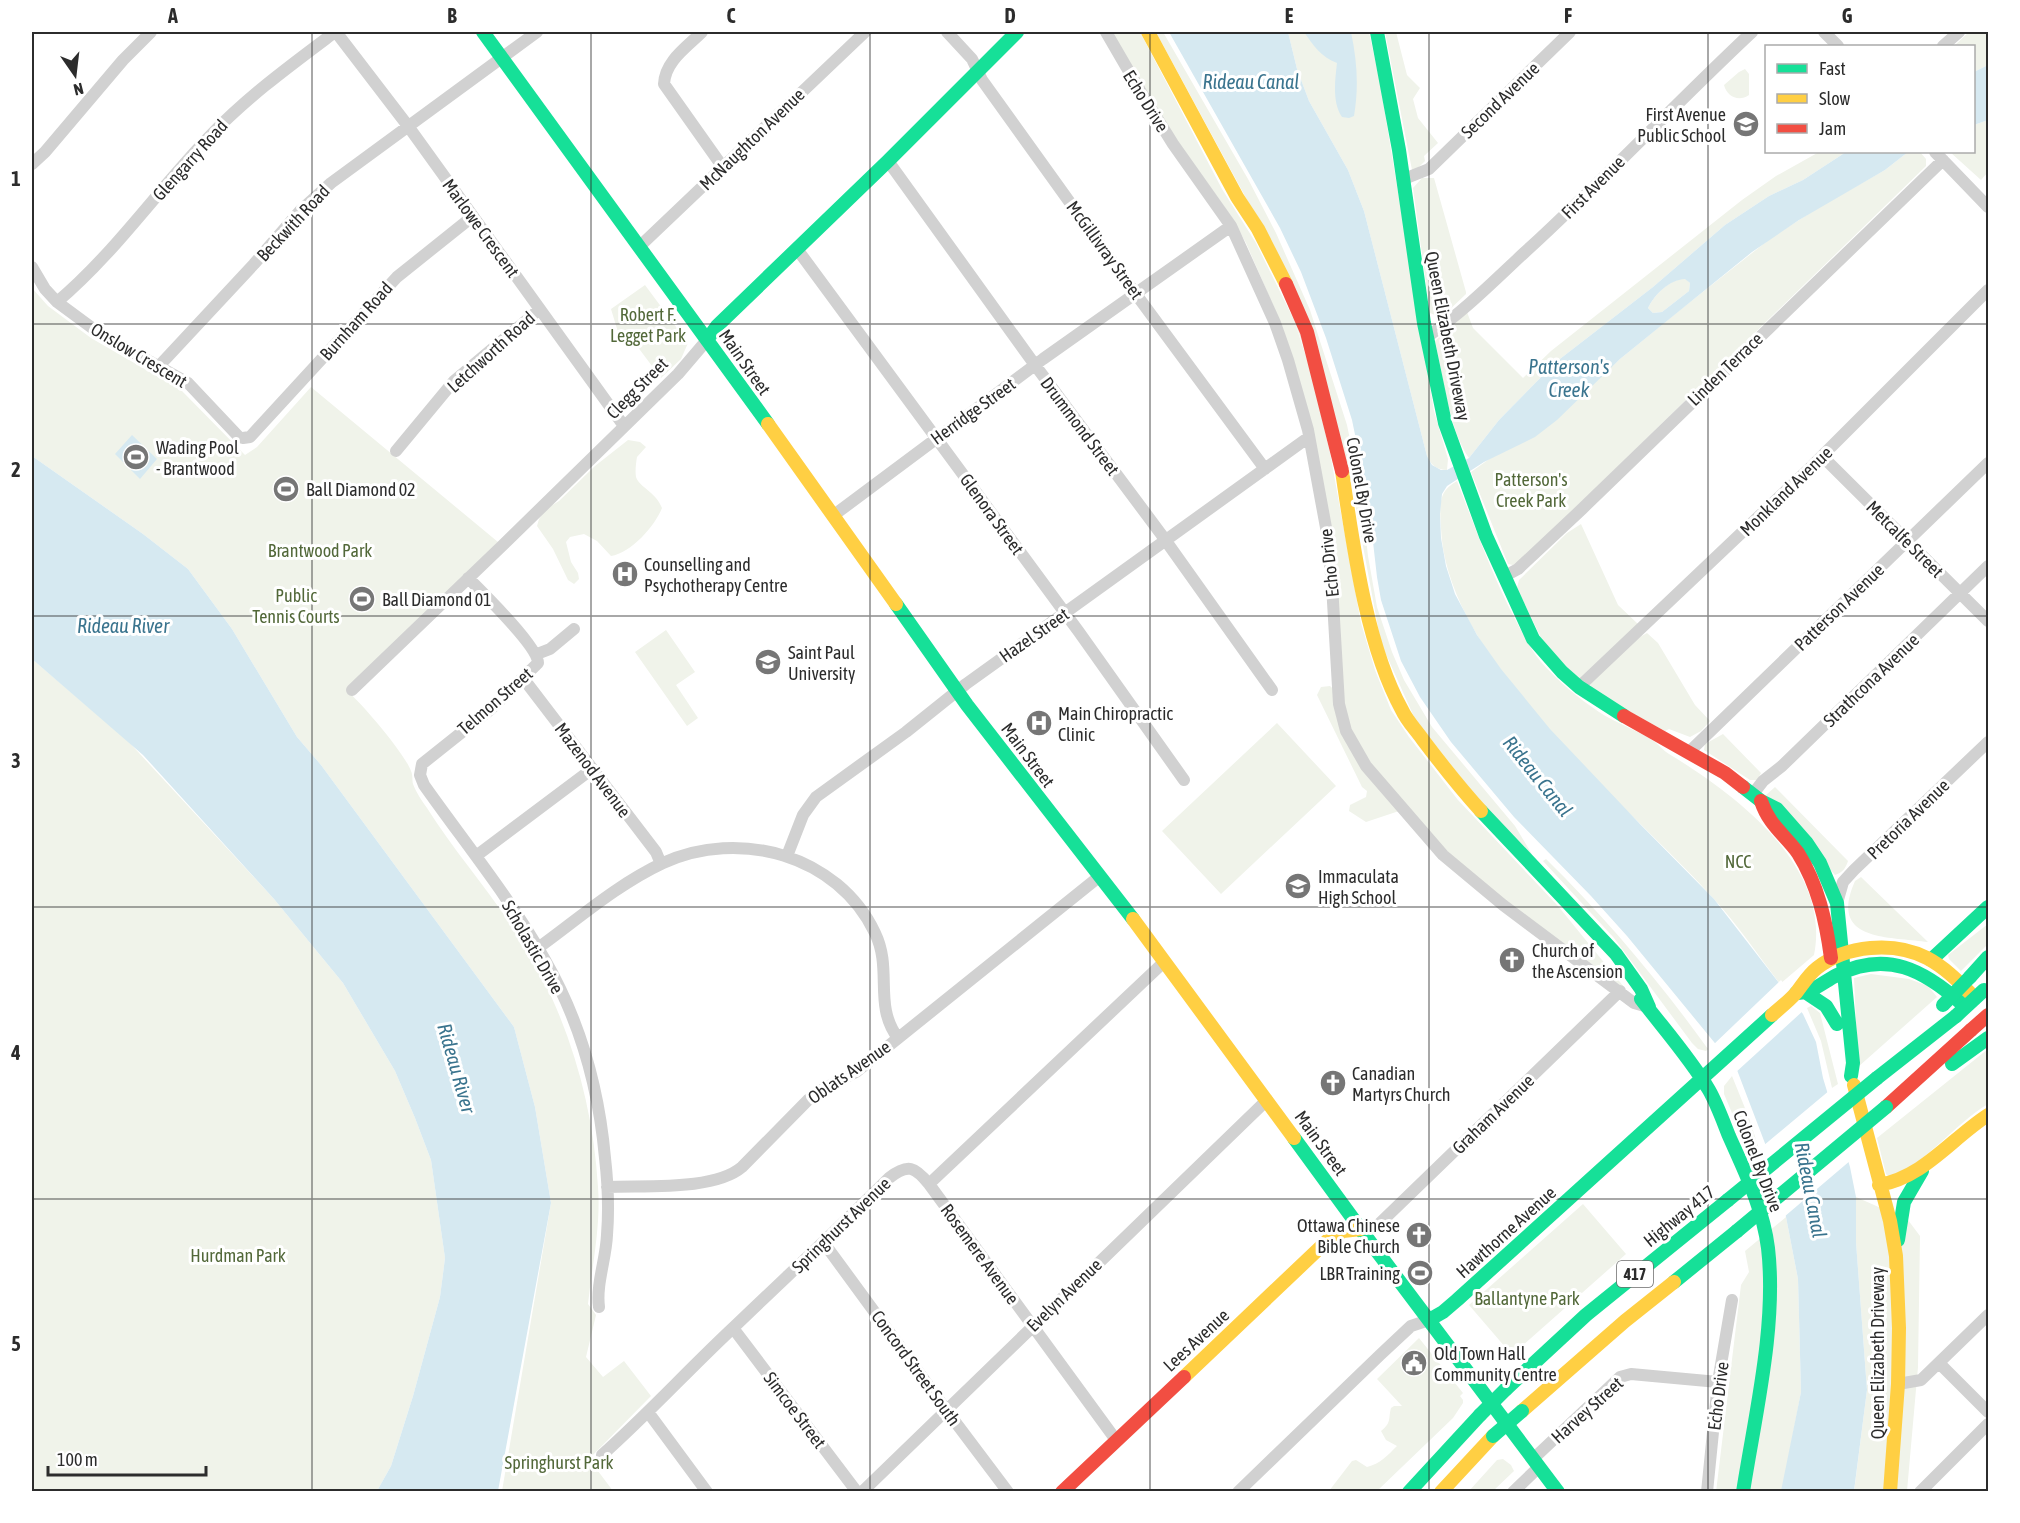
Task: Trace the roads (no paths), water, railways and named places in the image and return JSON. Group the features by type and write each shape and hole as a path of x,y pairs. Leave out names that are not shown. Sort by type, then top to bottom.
{"main road":[{"name":"Main Street","path":"483,32 834,515 957,691 1100,876 1558,1491"},
{"name":"Clegg Street","path":"707,340 717,326 888,161 1017,32"},
{"name":"Colonel By Drive","path":"1148,32 1237,197 1258,228 1292,294 1307,332 1340,458 1353,542 1371,624 1384,668 1402,711 1457,785 1616,954 1641,989 1649,1007 1702,1079 1715,1101 1755,1196 1768,1249 1770,1300 1743,1491"},
{"name":"Queen Elizabeth Driveway","path":"1377,32 1404,179 1434,377 1457,460 1486,536 1533,639 1562,672 1606,706 1690,751 1725,773 1757,798 1778,809 1806,842 1820,863 1837,903 1840,918 1837,955 1853,1063 1851,1076"},
{"name":"Queen Elizabeth Driveway","path":"1757,798 1768,818 1798,853 1811,878 1837,955"},
{"path":"1931,960 1989,907"},
{"path":"1840,918 1855,937 1883,949"},
{"path":"1837,955 1883,949 1905,951 1931,960 1956,979 1989,1013"},
{"name":"Hawthorne Avenue","path":"1802,994 1802,980 1837,955"},
{"path":"1876,1078 1989,957"},
{"path":"1839,974 1854,966 1880,963 1900,965 1921,972 1944,986 1986,1036 1960,1059 1902,1094"},
{"name":"Queen Elizabeth Driveway","path":"1839,974 1837,1024 1846,1065 1851,1076 1890,1221 1896,1256 1899,1328 1898,1384 1890,1491"},
{"name":"Hawthorne Avenue","path":"1429,1320 1458,1300 1717,1065 1802,994 1839,974"},
{"name":"Highway 417","path":"1407,1491 1545,1351 1631,1277 1956,1016 1986,988"},
{"path":"1802,994 1818,999 1827,1006 1837,1024"},
{"name":"417","path":"1441,1491 1493,1436 1625,1321 1902,1094 1989,1013"},
{"path":"1879,1185 1900,1182 1924,1167 1964,1131 1989,1115"},
{"path":"1896,1256 1904,1202 1924,1167"},
{"name":"Lees Avenue","path":"1062,1491 1328,1240 1343,1232 1361,1229"}],"street":[{"path":"32,164 45,152 123,60 151,32"},
{"name":"Marlowe Crescent","path":"335,32 408,126 624,426"},
{"name":"Glengarry Road","path":"57,302 103,258 229,117 253,94 335,32"},
{"name":"Beckwith Road","path":"159,366 255,264 300,211 331,183 537,32"},
{"path":"702,32 670,63 664,74 664,84 722,166"},
{"name":"McNaughton Avenue","path":"639,246 653,236 722,166 865,32"},
{"name":"McGillivray Street","path":"947,32 972,59 977,71 1265,469"},
{"name":"Echo Drive","path":"1106,32 1167,134 1231,226 1275,323 1288,360 1309,437 1327,533 1339,704 1346,731 1377,781 1438,849 1503,905 1634,1002 1649,1007"},
{"name":"Second Avenue","path":"1404,179 1429,169 1570,32"},
{"name":"First Avenue","path":"1427,336 1443,326 1558,222 1752,32"},
{"path":"1824,32 1837,45"},
{"path":"1944,45 1959,32"},
{"path":"1939,156 1986,198"},
{"name":"Linden Terrace","path":"1505,576 1518,569 1563,526 1939,156"},
{"name":"Drummond Street","path":"888,161 1272,690"},
{"name":"Burnham Road","path":"250,437 397,277 472,217"},
{"name":"Herridge Street","path":"834,515 1035,365 1231,226"},
{"name":"Glenora Street","path":"797,249 1065,613 1184,780"},
{"name":"Onslow Crescent","path":"32,267 45,289 57,302 99,333 188,383 240,437 250,437"},
{"name":"Monkland Avenue","path":"1579,687 1822,456 1989,290"},
{"name":"Letchworth Road","path":"396,451 454,381 540,309"},
{"name":"Clegg Street","path":"352,690 678,374 707,340"},
{"name":"Hazel Street","path":"787,856 803,815 816,797 906,732 957,691 1309,437"},
{"name":"Metcalfe Street","path":"1822,456 1989,621"},
{"name":"Patterson Avenue","path":"1690,751 1989,463"},
{"name":"Strathcona Avenue","path":"1757,798 1763,781 1782,766 1989,566"},
{"name":"Telmon Street","path":"422,764 491,709 538,663 537,654 468,579"},
{"path":"537,654 550,649 574,629"},
{"name":"Mazenod Avenue","path":"524,678 656,852 661,864"},
{"name":"Pretoria Avenue","path":"1837,903 1843,882 1854,870 1989,742"},
{"name":"Scholastic Drive","path":"422,764 420,775 424,785 476,856 538,948 561,991 589,1065 601,1120 607,1187 607,1235 599,1307"},
{"path":"476,856 592,769"},
{"path":"538,948 624,886 661,864 691,854 724,849 752,849 787,856 820,871 841,888 865,915 880,947 884,965 884,1007 890,1026 898,1038"},
{"name":"Oblats Avenue","path":"607,1187 708,1182 731,1175 742,1167 808,1100 856,1071 1100,876"},
{"path":"929,1184 1164,962"},
{"name":"Graham Avenue","path":"1361,1229 1378,1225 1620,991"},
{"name":"Evelyn Avenue","path":"859,1491 947,1411 1267,1100"},
{"name":"Springhurst Avenue","path":"602,1455 897,1172 908,1168 918,1170 929,1184"},
{"name":"Rosemere Avenue","path":"929,1184 1116,1440"},
{"name":"Concord Street South","path":"824,1243 1008,1491"},
{"name":"Echo Drive","path":"1707,1491 1718,1382 1732,1300"},
{"path":"1898,1384 1921,1380 1989,1314"},
{"name":"Hawthorne Avenue","path":"1238,1491 1388,1347 1412,1326 1429,1320"},
{"name":"Simcoe Street","path":"733,1328 859,1491"},
{"path":"1939,1363 1989,1412"},
{"name":"Harvey Street","path":"1513,1491 1536,1463 1620,1377 1631,1374 1718,1382"},
{"path":"648,1412 707,1491"},
{"path":"1920,1491 1989,1425"}],"water":[{"name":"Rideau Canal","path":"1169,32 1288,32 1297,69 1309,101 1348,170 1364,211 1427,456 1432,465 1441,470 1447,470 1469,458 1499,420 1556,362 1653,287 1725,225 1769,196 1803,180 1844,153 1907,153 1885,170 1799,220 1752,252 1620,359 1557,420 1535,437 1484,462 1447,486 1442,494 1440,514 1446,566 1455,594 1477,635 1501,669 1550,729 1714,899 1803,1014 1816,1042 1823,1078 1850,1167 1856,1197 1856,1242 1867,1390 1854,1491 1781,1491 1801,1392 1798,1279 1786,1217 1766,1146 1737,1070 1627,936 1514,817 1451,742 1420,697 1401,661 1381,600 1368,498 1352,420 1326,338 1301,272 1280,228","holes":["1685,279 1690,283 1689,291 1662,312 1653,313 1648,308 1654,298 1673,282"]},
{"path":"1304,32 1351,32 1357,74 1354,116 1342,117 1337,105 1335,91 1337,63 1322,54"},
{"path":"1988,65 1988,120 1975,125 1975,72"},
{"name":"Wading Pool - Brantwood","path":"132,435 157,459 140,479 115,454"},
{"name":"Rideau River","path":"32,456 143,534 188,569 232,629 297,737 321,765 514,1027 535,1107 551,1203 498,1491 377,1491 391,1466 440,1297 445,1258 431,1160 395,1071 343,983 274,899 143,755 32,659"}],"place":[{"name":"First Avenue Public School","path":"1746,124"},
{"name":"Wading Pool - Brantwood","path":"136,457"},
{"name":"Ball Diamond 02","path":"286,489"},
{"name":"Counselling and Psychotherapy Centre","path":"625,574"},
{"name":"Ball Diamond 01","path":"362,599"},
{"name":"Saint Paul University","path":"768,662"},
{"name":"Main Chiropractic Clinic","path":"1039,723"},
{"name":"Immaculata High School","path":"1298,886"},
{"name":"Church of the Ascension","path":"1512,960"},
{"name":"Canadian Martyrs Church","path":"1333,1083"},
{"name":"Ottawa Chinese Bible Church","path":"1419,1235"},
{"name":"LBR Training","path":"1420,1273"},
{"name":"Old Town Hall Community Centre","path":"1414,1363"}],"park label":[{"name":"Robert F. Legget Park","path":"648,324"},
{"name":"Patterson's Creek Park","path":"1531,489"},
{"name":"Brantwood Park","path":"320,550"},
{"name":"Public Tennis Courts","path":"296,605"},
{"name":"NCC","path":"1738,861"},
{"name":"Hurdman Park","path":"238,1255"},
{"name":"Ballantyne Park","path":"1527,1298"},
{"name":"Springhurst Park","path":"559,1462"}],"water label":[{"name":"Patterson's Creek","path":"1569,378"}]}
